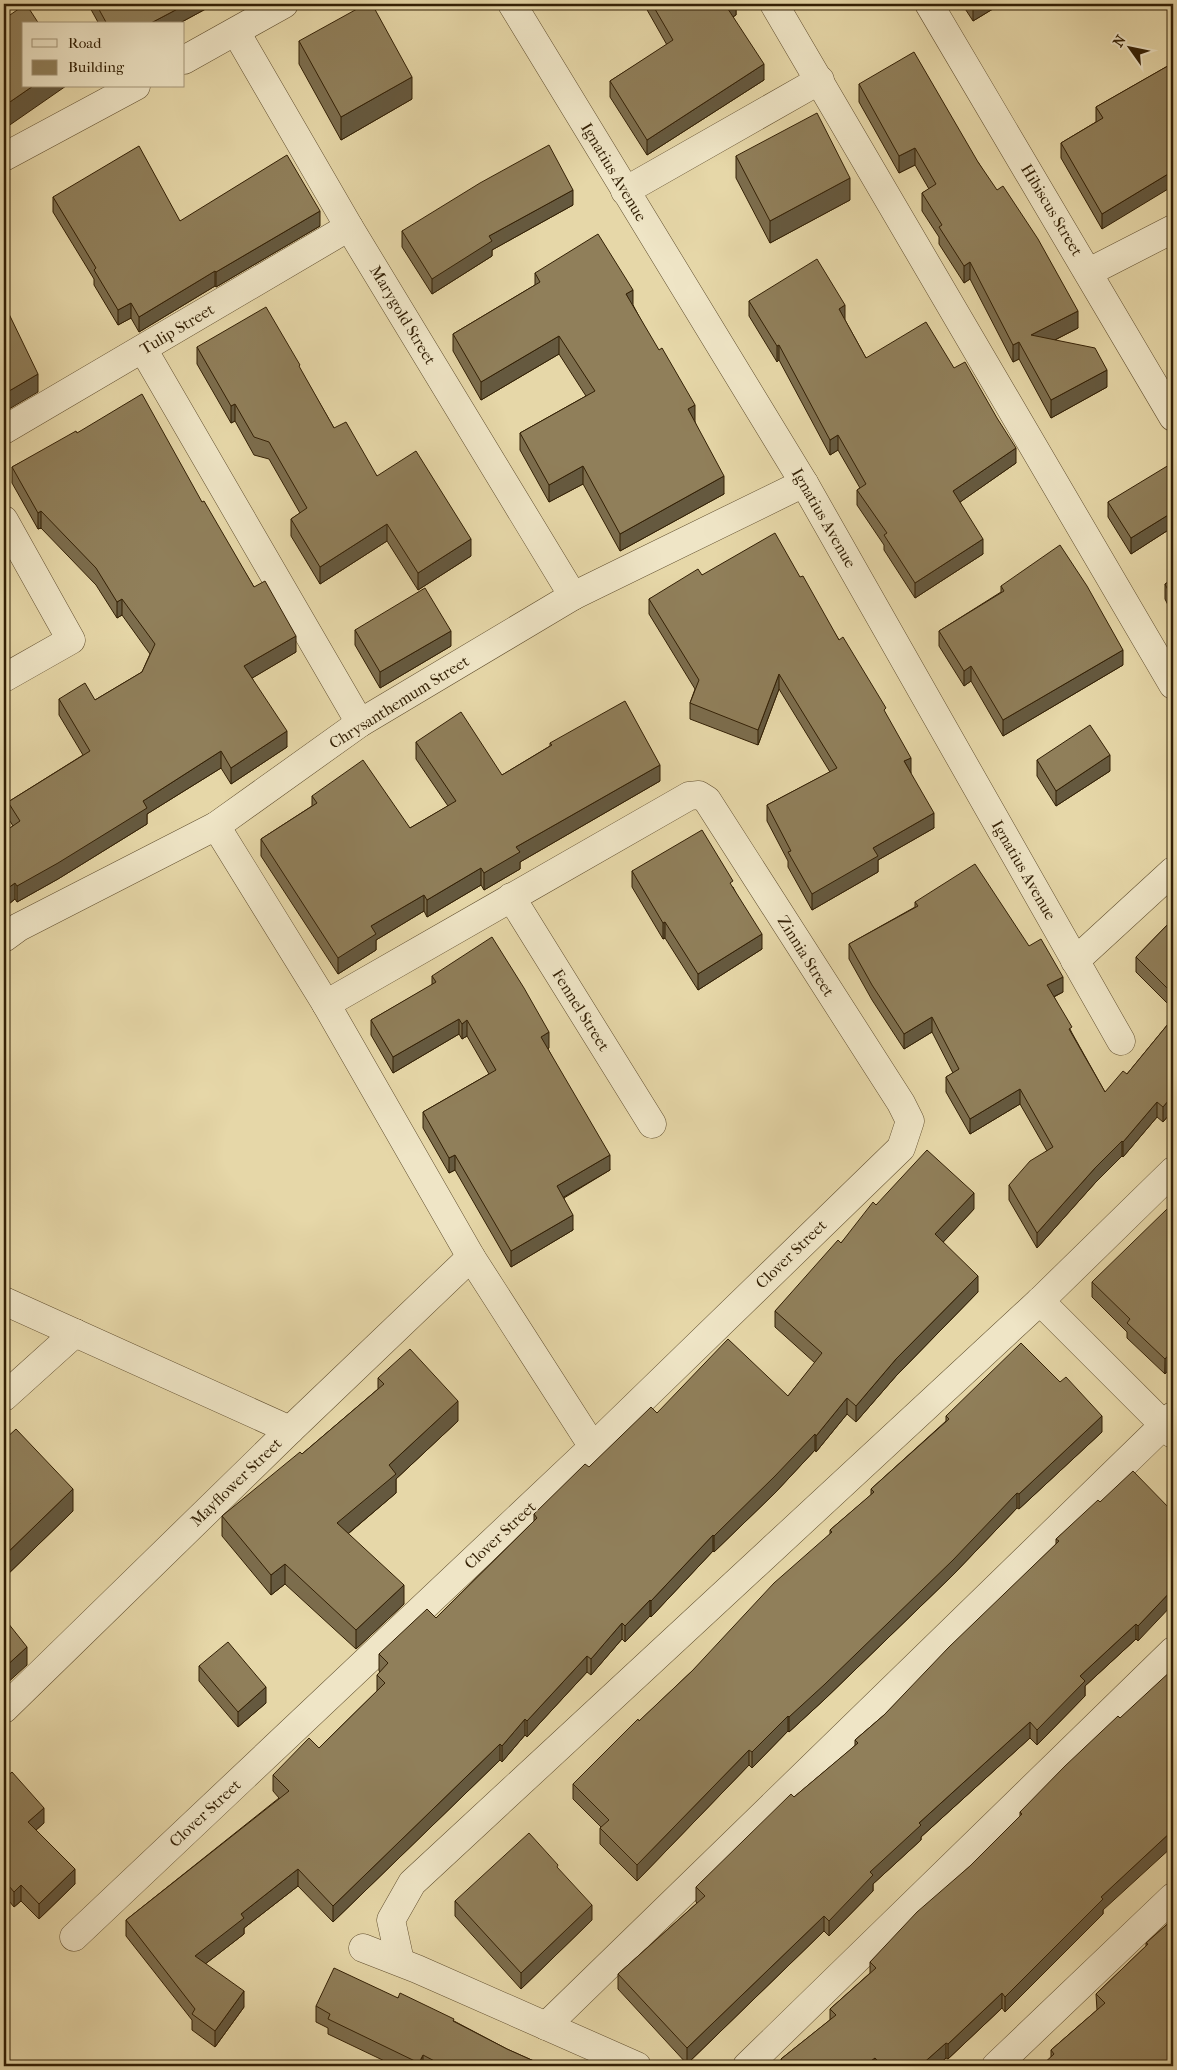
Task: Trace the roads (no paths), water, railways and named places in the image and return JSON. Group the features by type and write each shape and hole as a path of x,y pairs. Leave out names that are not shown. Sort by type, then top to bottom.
{"street":[{"path":"185,59 284,4"},
{"name":"Ignatius Avenue","path":"512,4 804,483 1121,1041"},
{"path":"774,4 1173,685"},
{"name":"Hibiscus Street","path":"928,4 1089,272 1173,417"},
{"name":"Marygold Street","path":"236,32 349,227 573,596"},
{"path":"625,191 820,80"},
{"path":"4,158 132,88"},
{"name":"Tulip Street","path":"4,430 349,227"},
{"path":"1089,272 1173,229"},
{"path":"143,349 360,724"},
{"name":"Chrysanthemum Street","path":"4,938 19,927 216,826 360,724 573,596 804,483"},
{"path":"4,520 71,640 4,678"},
{"name":"Zinnia Street","path":"511,897 689,796 699,795 707,800 901,1103 910,1121"},
{"path":"216,826 326,1004 471,1257 592,1447"},
{"path":"1075,961 1173,871"},
{"path":"326,1004 511,897"},
{"name":"Fennel Street","path":"511,897 652,1124"},
{"name":"Clover Street","path":"74,1937 592,1447 901,1148 910,1121"},
{"path":"400,1961 391,1920 412,1883 1040,1301 1173,1172"},
{"name":"Mayflower Street","path":"4,1709 290,1430 471,1257"},
{"path":"4,1301 290,1430"},
{"path":"546,2026 1170,1425 1040,1301"},
{"path":"4,1397 75,1333"},
{"path":"747,2066 1173,1651"},
{"path":"996,2066 1173,1897"},
{"path":"363,1948 400,1961 637,2066"}]}
